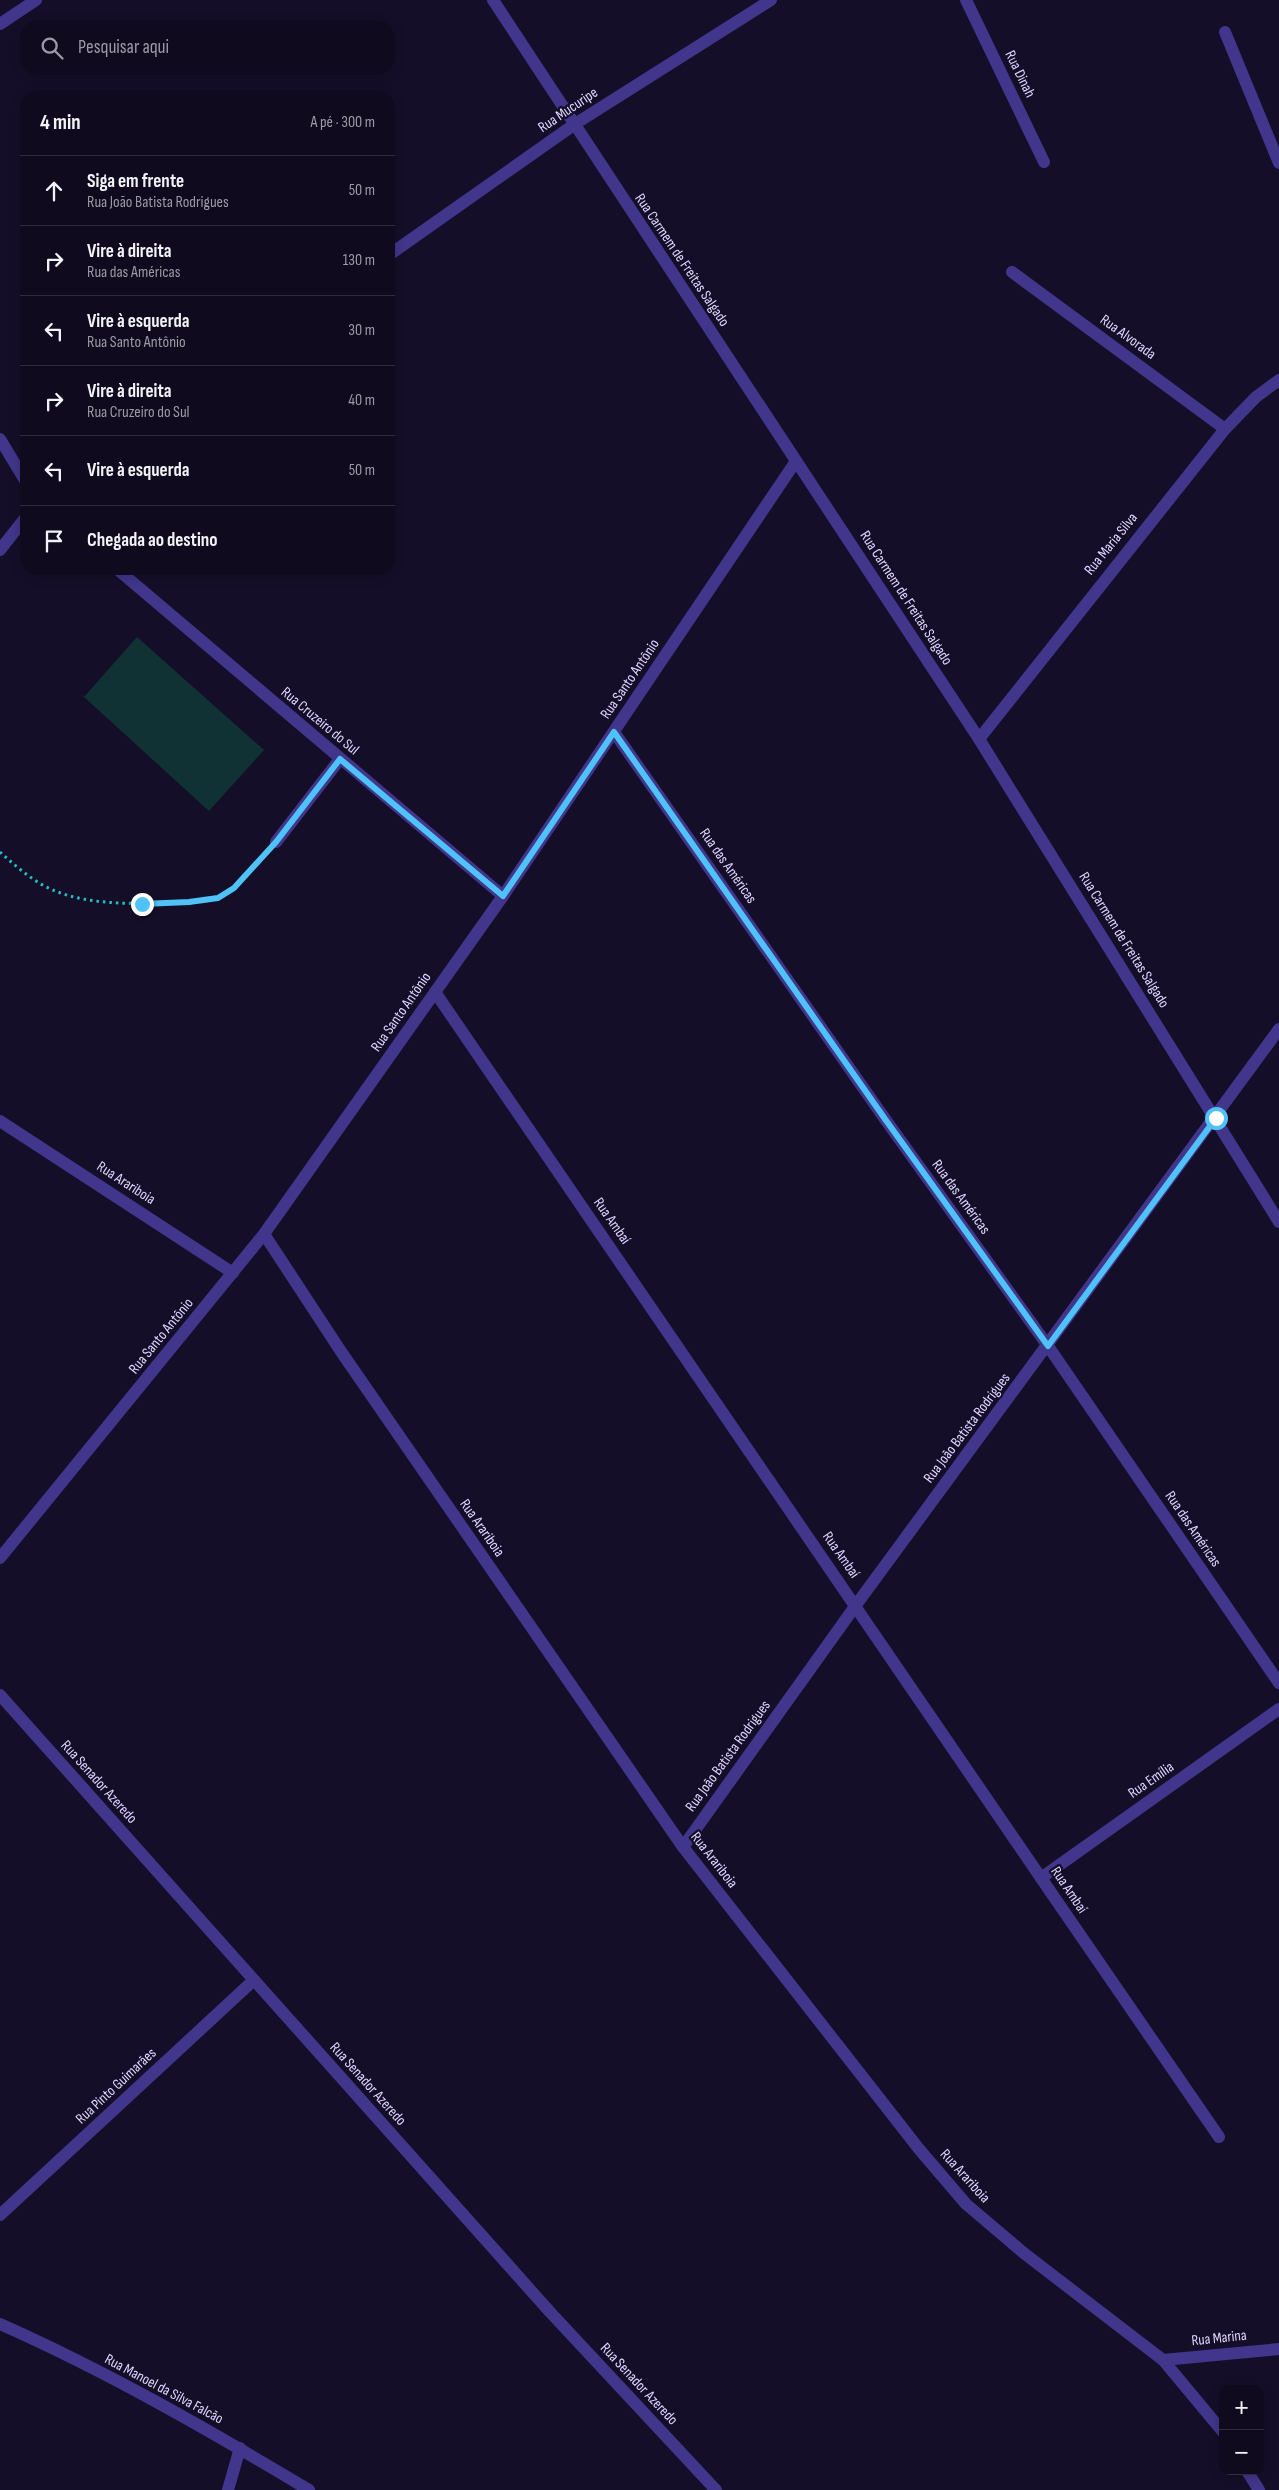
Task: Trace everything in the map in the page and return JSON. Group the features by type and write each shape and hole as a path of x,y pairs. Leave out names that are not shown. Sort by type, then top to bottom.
{"street":[{"path":"0,24 36,0"},
{"name":"Rua Carmem de Freitas Salgado","path":"493,0 979,739 1279,1222"},
{"name":"Rua Mucuripe","path":"395,251 575,124 772,0"},
{"name":"Rua Dinah","path":"966,0 1044,162"},
{"path":"1225,32 1279,163"},
{"name":"Rua Alvorada","path":"1012,272 1225,429"},
{"name":"Rua Maria Silva","path":"979,739 1225,429 1256,397 1279,380"},
{"path":"0,439 20,472"},
{"name":"Rua Santo Antônio","path":"0,1558 264,1234 503,896 796,461"},
{"path":"0,550 20,525"},
{"name":"Rua Cruzeiro do Sul","path":"124,575 503,896"},
{"name":"Rua das Américas","path":"614,732 885,1119 1048,1346 1279,1683"},
{"path":"276,842 340,759"},
{"name":"Rua Ambaí","path":"435,992 1219,2137"},
{"name":"Rua João Batista Rodrigues","path":"682,1848 856,1605 1216,1118 1279,1029"},
{"name":"Rua Arariboia","path":"0,1121 233,1273"},
{"name":"Rua Arariboia","path":"264,1234 342,1353 682,1848 919,2149 966,2204 1067,2288 1163,2360 1221,2430"},
{"name":"Rua Senador Azeredo","path":"0,1695 550,2312 716,2490"},
{"name":"Rua Emília","path":"1041,1878 1279,1709"},
{"name":"Rua Pinto Guimarães","path":"0,2215 254,1980"},
{"name":"Rua Manoel da Silva Falcão","path":"0,2324 114,2381 240,2448 309,2490"},
{"name":"Rua Marina","path":"1163,2360 1279,2348"},
{"path":"228,2490 240,2448"},
{"path":"1249,2475 1258,2490"}],"path":[{"path":"0,852 40,883 68,895 102,902 189,902 218,898 234,888 276,842"}],"green space":[{"path":"137,637 264,750 209,811 84,697"}],"route":[{"path":"142,904 189,902 218,898 234,888 276,842 340,759 503,896 614,732 885,1119 1048,1346 1216,1118"}]}
